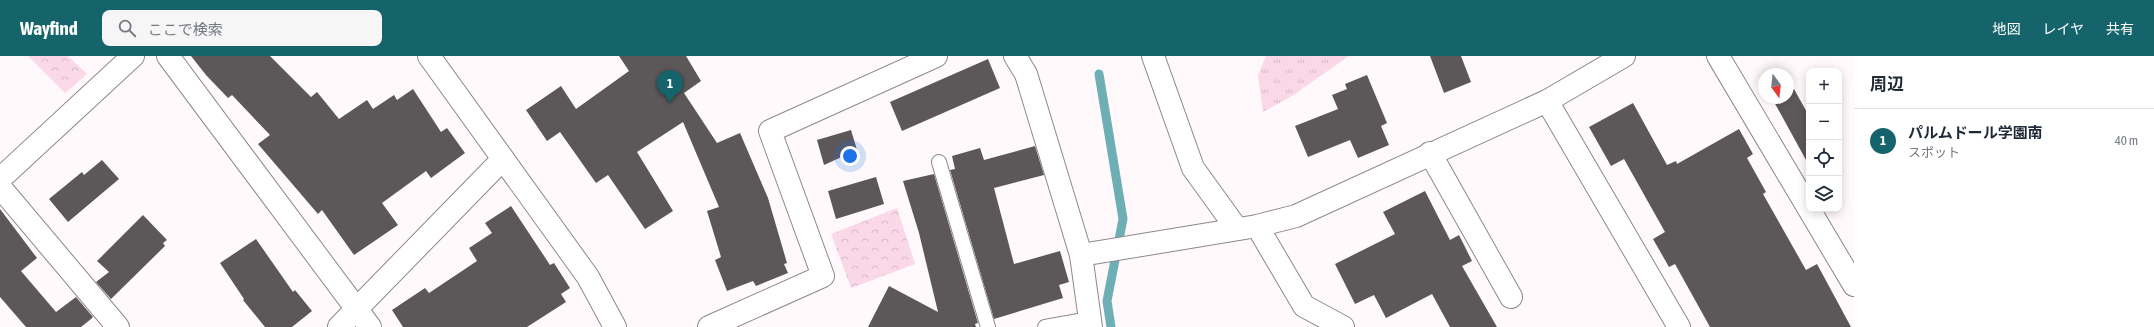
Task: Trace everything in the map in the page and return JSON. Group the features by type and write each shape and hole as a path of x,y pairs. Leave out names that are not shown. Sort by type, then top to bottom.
{"street":[{"path":"0,179 134,56"},
{"path":"168,56 370,327"},
{"path":"429,56 588,277 615,327"},
{"path":"709,327 823,276 770,131 936,56"},
{"path":"1016,56 1026,74 1081,256 1090,323"},
{"path":"1153,56 1193,168 1247,228 1304,306 1343,327"},
{"path":"1081,256 1247,228 1296,216 1430,153 1547,101 1624,56"},
{"path":"1718,56 1854,286"},
{"path":"1547,101 1679,327"},
{"path":"1430,153 1511,297"},
{"path":"339,327 503,159"},
{"path":"0,187 118,327"}],"lane":[{"path":"939,162 988,327"},
{"path":"1045,327 1090,323"}],"green space":[{"path":"28,56 68,56 87,74 65,93"},
{"path":"1266,56 1349,56 1292,96 1263,112 1258,75"},
{"path":"897,208 915,264 851,288 831,234"}],"building":[{"path":"191,56 270,56 311,97 317,92 339,119 367,100 373,109 394,95 397,100 413,89 441,132 447,128 465,153 431,178 426,171 382,203 398,225 354,255 322,210 318,214 258,144 270,135 232,95 228,98 206,75"},
{"path":"619,56 686,56 701,81 684,93 717,143 740,133 768,198 787,263 784,264 788,273 756,286 753,281 727,291 715,260 721,257 707,211 719,207 683,122 637,152 673,211 645,229 608,175 596,183 560,132 547,141 526,110 561,86 576,109 629,71"},
{"path":"1430,56 1461,56 1471,82 1444,93"},
{"path":"988,59 1000,88 902,131 890,102"},
{"path":"1367,75 1387,123 1381,126 1389,145 1358,158 1350,140 1308,157 1295,126 1338,109 1332,95 1347,89 1345,84"},
{"path":"1794,89 1806,111 1806,160 1775,104 1794,104"},
{"path":"1633,103 1667,165 1676,161 1677,164 1739,129 1753,154 1747,158 1766,192 1763,194 1806,270 1817,264 1851,327 1710,327 1675,264 1669,267 1653,239 1665,232 1624,159 1611,166 1589,127"},
{"path":"851,130 857,150 824,165 817,140"},
{"path":"1035,146 1044,175 994,188 1014,264 1060,251 1069,282 1059,285 1063,298 994,319 950,170 955,169 952,156 980,148 984,160"},
{"path":"102,160 119,179 68,222 49,199 82,172 84,175"},
{"path":"934,174 978,323 975,324 976,327 868,327 889,286 938,312 919,233 903,181"},
{"path":"876,177 884,204 836,219 828,191"},
{"path":"1425,191 1450,240 1459,235 1472,261 1462,266 1497,327 1450,327 1432,294 1386,318 1374,295 1355,304 1335,264 1395,234 1383,212"},
{"path":"511,206 550,265 554,263 570,288 561,294 566,302 527,327 403,327 392,310 425,288 429,293 477,261 469,248 492,233 485,223"},
{"path":"0,209 37,258 21,271 56,312 76,297 93,317 81,327 26,327 0,297"},
{"path":"143,215 167,240 163,243 165,246 111,299 96,282 109,272 97,261"},
{"path":"256,239 293,292 295,290 312,311 292,327 265,327 243,300 244,299 220,263"}],"waterway":[{"path":"1099,74 1123,219 1107,301 1111,327"}],"place":[{"name":"パルムドール学園南","path":"670,103"}]}
